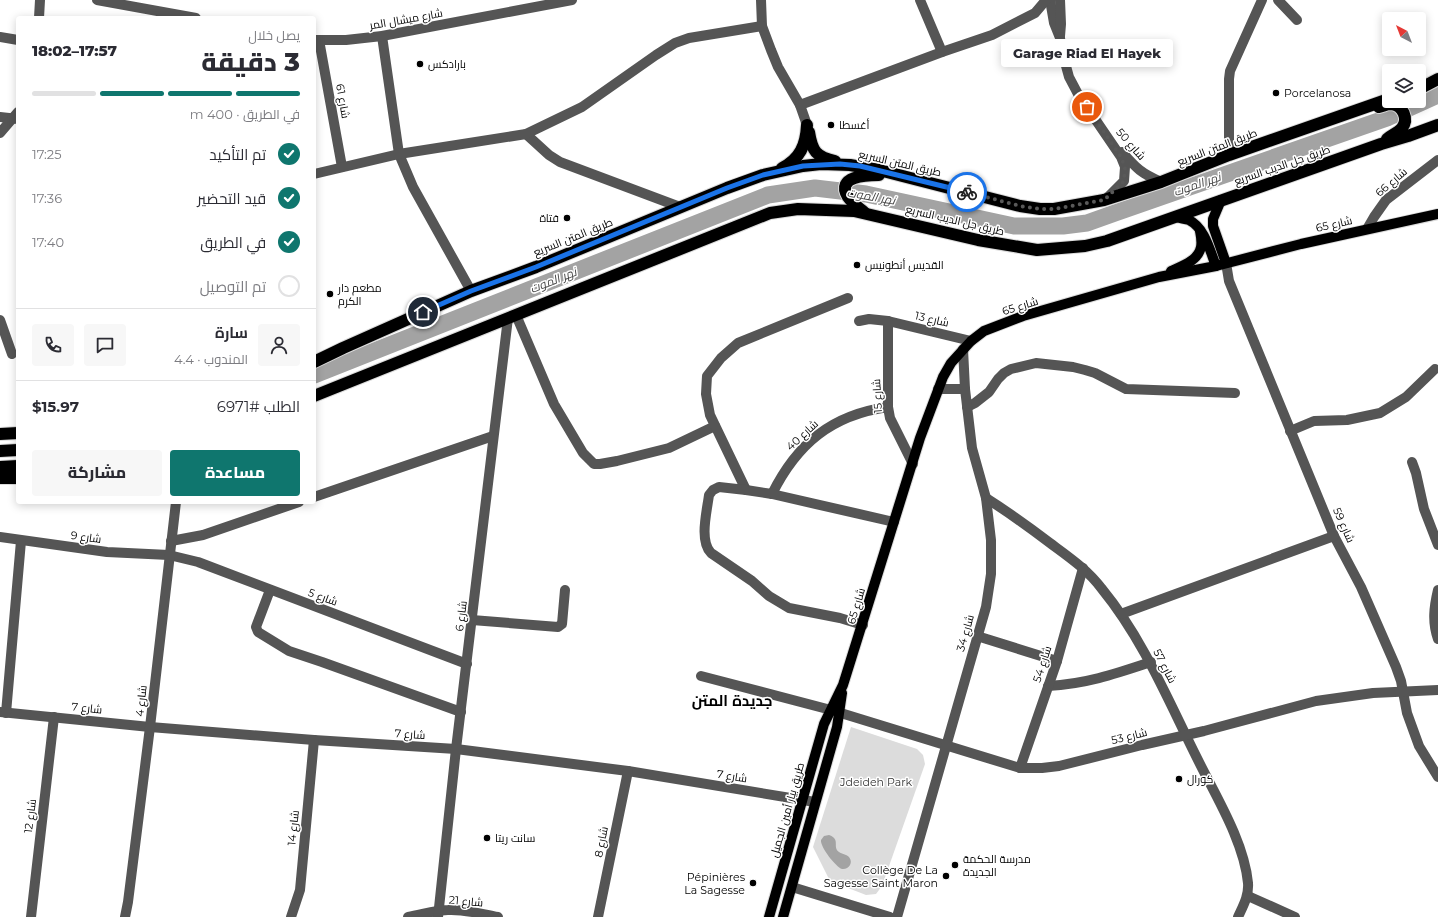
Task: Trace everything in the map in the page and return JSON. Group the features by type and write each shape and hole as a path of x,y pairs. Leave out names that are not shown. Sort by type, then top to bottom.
{"highway":[{"path":"1426,84 1438,78"},
{"name":"طريق المتن السريع","path":"413,316 471,291 536,267 727,188 770,174 803,166 850,165 879,170 1007,203 1040,209 1067,208 1104,200 1161,182 1230,155 1360,109 1372,109 1382,104"},
{"path":"1381,144 1403,126 1405,115 1400,108"},
{"name":"طريق جل الديب السريع","path":"316,395 770,213 798,209 831,209 864,212 978,240 1037,250 1064,249 1093,245 1107,241 1381,144 1408,136 1438,124"},
{"path":"807,125 812,147 815,152 825,159 850,165"},
{"path":"770,174 789,164 799,154 805,143 807,125"},
{"path":"864,212 850,200 845,188 847,184 854,178 863,175 882,175 890,173"},
{"path":"316,352 380,326 413,316"},
{"path":"316,361 413,316"},
{"path":"0,434 16,433"},
{"path":"0,451 16,450"},
{"path":"0,467 16,466"},
{"path":"0,478 16,478"}],"main road":[{"path":"1221,200 1213,219 1213,226 1221,264"},
{"name":"شارع 65","path":"835,711 920,438 938,389 951,363 971,341 984,331 1023,316 1159,277 1438,214"},
{"path":"1176,217 1188,220 1195,224 1221,264"},
{"path":"1159,277 1187,264 1196,257 1201,247 1200,231"},
{"path":"783,917 815,802 835,711"},
{"name":"طريق بيار أمين الجميل","path":"769,917 824,724 835,711"}],"street":[{"path":"33,0 33,16"},
{"path":"39,16 40,0"},
{"path":"97,0 185,16"},
{"name":"شارع ميشال المر","path":"317,40 346,40 382,36 572,0"},
{"path":"760,0 762,26 778,67 800,105 807,125"},
{"path":"920,0 942,52"},
{"path":"800,105 992,35 1037,12 1046,0"},
{"name":"شارع 50","path":"1050,0 1054,23 1060,38 1063,55 1072,83 1121,157 1125,167 1124,181 1104,200"},
{"path":"1230,155 1230,71 1262,0"},
{"path":"1278,0 1297,20"},
{"path":"1037,12 1052,13 1063,2"},
{"name":"شارع 50","path":"1060,38 1063,2"},
{"path":"316,174 399,154 526,134 582,107 656,55 676,43 688,38 762,26"},
{"path":"382,36 399,154 413,187 471,291"},
{"path":"0,37 16,40"},
{"name":"شارع 61","path":"317,40 342,167"},
{"path":"0,117 16,117"},
{"path":"0,133 16,117"},
{"name":"شارع 50","path":"1105,132 1143,174 1161,182"},
{"path":"526,134 549,155 560,162 680,207"},
{"name":"شارع 66","path":"1367,229 1386,200 1438,160"},
{"name":"شارع 59","path":"1221,264 1334,536 1361,587 1396,666 1401,681 1406,713 1419,746 1438,777"},
{"path":"746,490 710,415 706,394 706,376 721,358 738,343 848,298"},
{"path":"512,317 554,404 583,453 594,464 617,461 669,448 715,426"},
{"name":"شارع 6","path":"438,914 493,436 512,317"},
{"name":"شارع 13","path":"859,321 869,319 888,321 971,341"},
{"path":"0,320 12,354"},
{"name":"شارع 15","path":"888,321 888,407 890,418 913,464"},
{"name":"شارع 34","path":"897,917 945,745 986,607 991,574 991,540 986,498 972,448 965,390 963,349"},
{"path":"967,407 975,403 989,392 1004,373 1011,369 1036,363 1073,367 1085,370 1095,373 1126,389 1235,393"},
{"path":"1290,431 1314,421 1347,420 1380,413 1406,397 1435,369"},
{"path":"938,389 965,390"},
{"name":"شارع 40","path":"772,494 781,475 792,461 814,438 832,424 854,414 871,409 888,407"},
{"path":"316,496 493,436"},
{"path":"1412,462 1424,509 1438,545"},
{"path":"863,625 840,618 796,610 781,604 708,549 704,538 709,495 713,490 719,487 746,490 772,494 894,522"},
{"name":"شارع 57","path":"986,498 1011,514 1083,568 1102,588 1121,614 1151,662 1185,735 1236,837 1246,870 1248,885 1248,896 1238,917"},
{"name":"شارع 4","path":"125,917 150,727 176,504"},
{"path":"171,541 204,535 293,504"},
{"path":"1121,614 1334,536"},
{"name":"شارع 9","path":"0,537 107,552 169,555"},
{"path":"3,713 21,541"},
{"name":"شارع 5","path":"169,555 198,562 467,664"},
{"name":"شارع 54","path":"1020,768 1057,661 1083,568"},
{"path":"270,590 256,627 257,630 264,636 289,651 461,712"},
{"path":"472,620 558,627 562,624 565,590"},
{"path":"1438,590 1435,604 1434,627 1438,638"},
{"path":"977,636 1057,661"},
{"path":"1048,686 1069,685 1089,681 1151,662"},
{"name":"شارع 53","path":"701,676 835,711 1020,768 1059,766 1316,701 1373,693 1438,690"},
{"name":"شارع 7","path":"3,713 150,727 314,740 456,749 628,771 815,802"},
{"name":"شارع 12","path":"31,917 54,717"},
{"name":"شارع 14","path":"291,917 300,890 314,740"},
{"name":"شارع 8","path":"598,917 628,771"},
{"path":"792,887 890,917"},
{"path":"1248,896 1295,917"},
{"name":"شارع 4","path":"128,902 130,917"},
{"name":"شارع 21","path":"408,917 438,914 446,910 461,910 498,917"}],"green space":[{"name":"Jdeideh Park","path":"851,727 917,749 923,755 925,764 882,886 876,894 866,895 830,881 813,847"}],"shaded area":[{"path":"829,835 835,839 837,850 849,857 851,862 850,866 842,869 836,865 829,856 821,843 821,840 824,836"}],"waterway":[{"name":"نهر الموت","path":"316,374 768,195 815,188 866,194 1014,226 1063,226 1087,223 1387,118 1438,95"}],"way so far":[{"path":"967,192 1000,202 1040,209 1067,208 1104,200 1124,181 1125,167 1118,151 1087,107"}],"place":[{"name":"بارادكس","path":"420,64"},
{"name":"Porcelanosa","path":"1276,93"},
{"name":"Garage Riad El Hayek","path":"1087,107"},
{"name":"أغسطا","path":"831,125"},
{"name":"فتاة","path":"567,218"},
{"name":"القديس أنطونيس","path":"857,265"},
{"name":"مطعم دار الكرم","path":"330,294"},
{"name":"كورال","path":"1179,779"},
{"name":"سانت ريتا","path":"487,838"},
{"name":"مدرسة الحكمة الجديدة","path":"955,865"},
{"name":"Collège De La Sagesse Saint Maron","path":"946,876"},
{"name":"Pépinières La Sagesse","path":"753,883"}],"district":[{"name":"جديدة المتن","path":"732,700"}],"route":[{"path":"423,312 471,291 536,267 727,188 763,175 803,166 840,164 860,166 967,192"}]}
